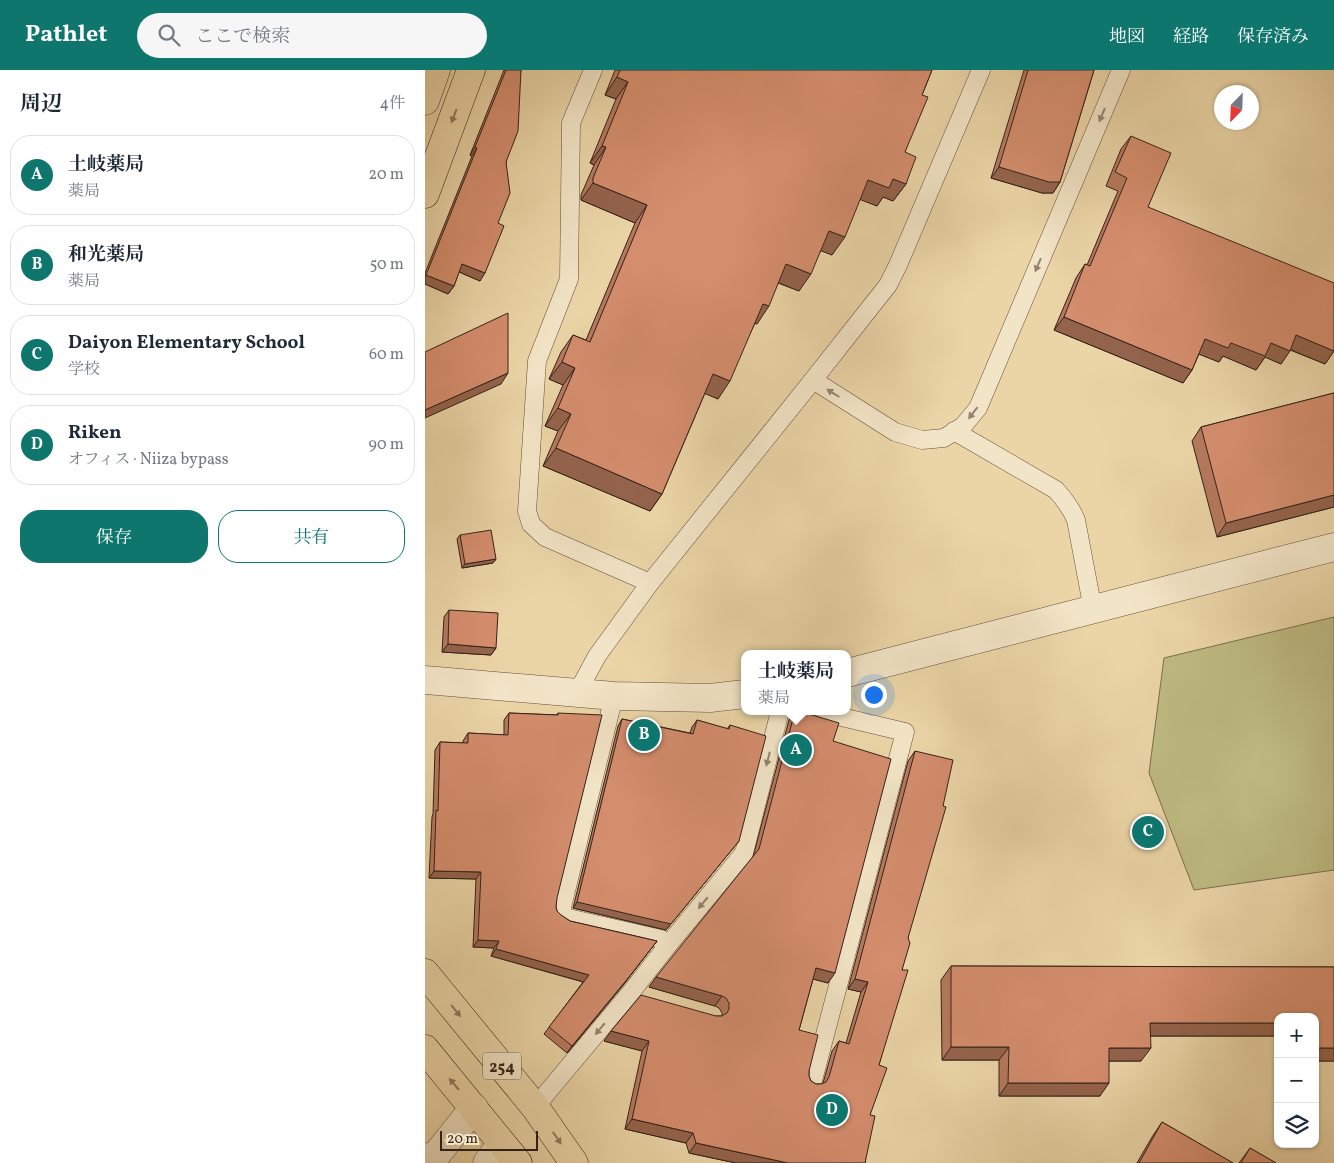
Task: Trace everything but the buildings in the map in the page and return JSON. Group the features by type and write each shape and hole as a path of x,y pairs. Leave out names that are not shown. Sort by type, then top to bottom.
{"main road":[{"path":"425,101 436,70"},
{"path":"425,194 471,70"},
{"name":"254","path":"425,973 535,1107 574,1163"},
{"name":"254","path":"425,1049 474,1108 503,1157"}],"street":[{"path":"851,672 1334,547"},
{"path":"425,680 614,696 710,698 741,694"},
{"path":"425,1157 433,1159 474,1108"}],"lane":[{"path":"593,70 571,123 569,279 537,361 527,511 531,524 545,537 650,583"},
{"path":"577,693 597,656 650,583 888,285 981,70"},
{"path":"813,380 895,432 922,440 944,438 963,426 978,408 1121,70"},
{"path":"954,431 1056,490 1064,499 1076,520 1093,610"},
{"path":"614,696 562,907 562,914 568,918 661,939 668,945"},
{"path":"535,1107 633,991 668,945 744,853 779,715"},
{"path":"812,1084 905,732 833,715"},
{"path":"633,991 641,996 650,998"}],"shaded area":[{"path":"1334,617 1334,870 1194,890 1149,773 1164,658"}],"place":[{"name":"和光薬局","path":"644,735"},
{"name":"土岐薬局","path":"796,750"},
{"name":"Daiyon Elementary School","path":"1148,832"},
{"name":"Riken","path":"832,1110"}]}
